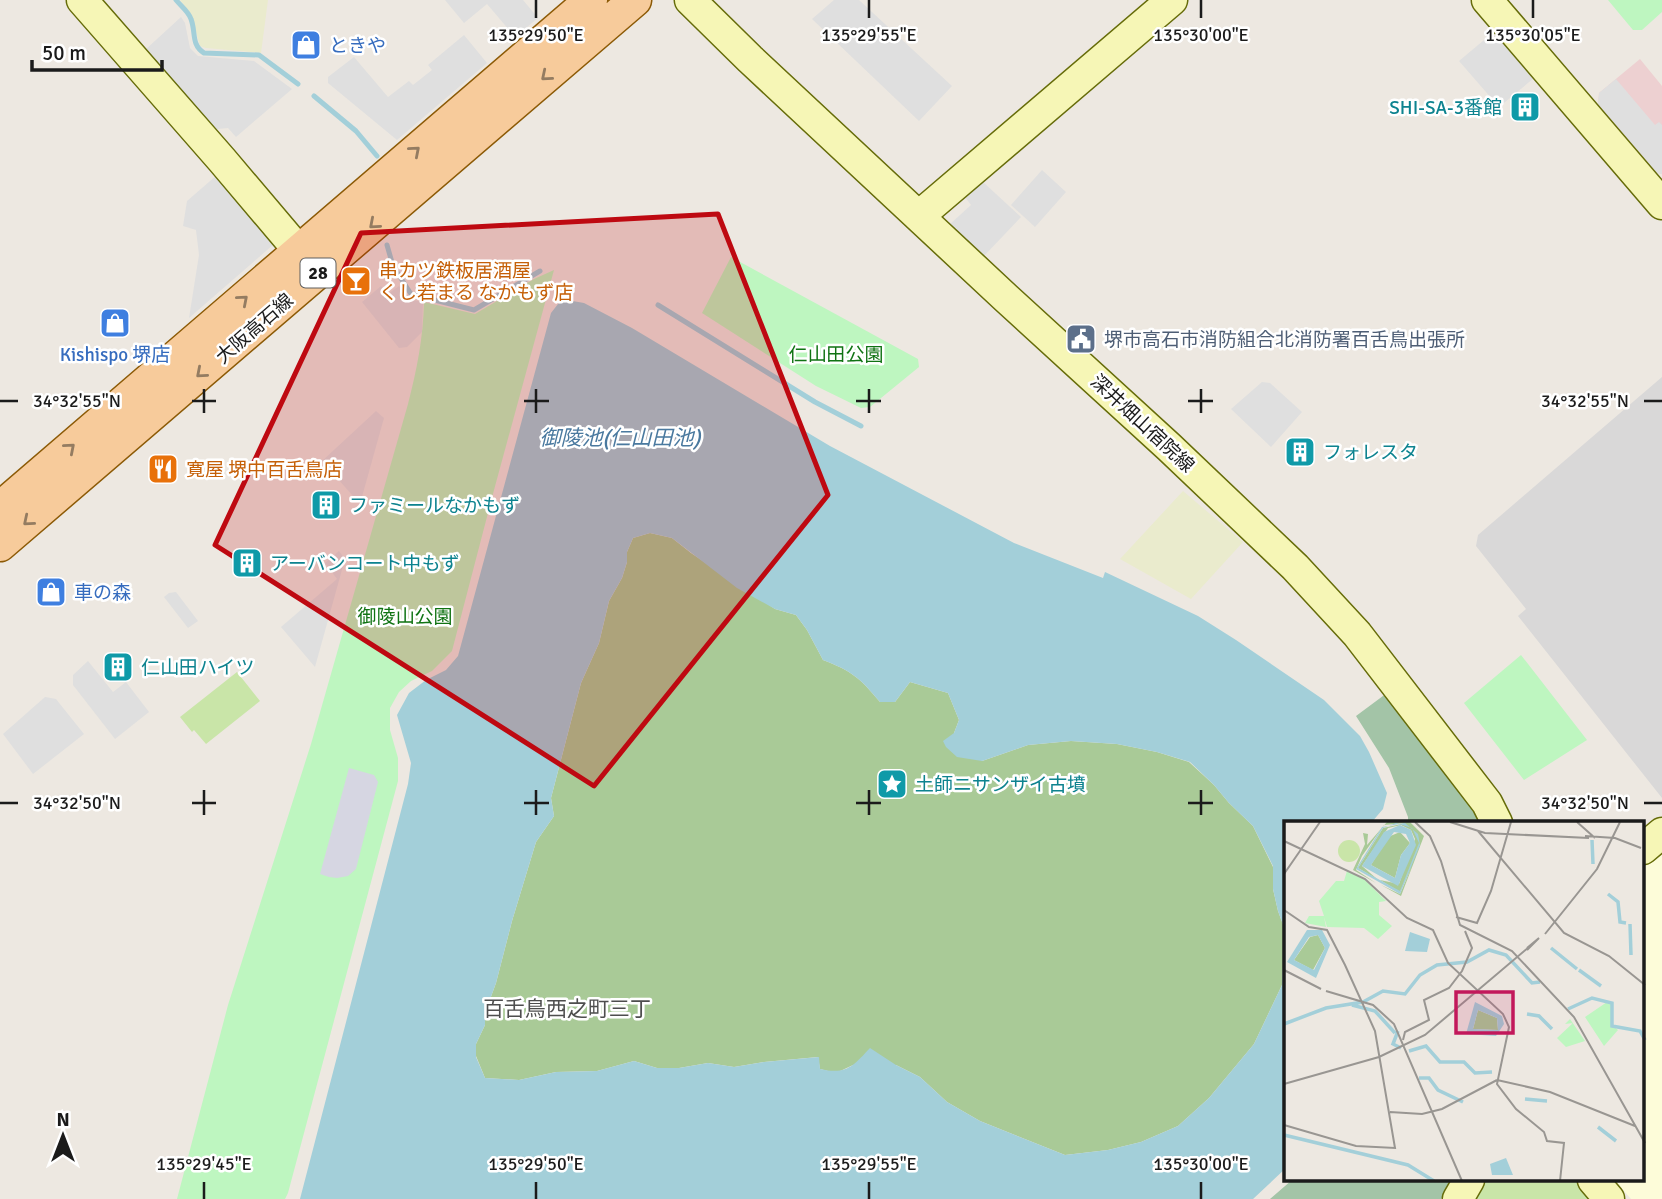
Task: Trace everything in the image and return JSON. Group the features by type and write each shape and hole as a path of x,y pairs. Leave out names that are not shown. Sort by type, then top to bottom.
{"main road":[{"path":"82,0 299,251"},
{"name":"大阪高石線","path":"0,508 591,0"},
{"name":"大阪高石線","path":"0,545 635,0"},
{"name":"深井畑山宿院線","path":"690,0 750,60 1295,566 1357,634 1487,803 1496,821"},
{"path":"919,216 1172,0"},
{"path":"1487,0 1662,204"},
{"path":"1644,848 1662,833"},
{"path":"1458,1199 1468,1182"},
{"path":"1595,1182 1609,1199"}],"highlighted area":[{"path":"718,214 828,495 594,786 215,545 361,233"}],"shaded area":[{"path":"180,0 268,0 261,53 200,46 191,14"},
{"path":"445,0 523,0 538,18 515,37 487,4 464,23"},
{"path":"834,0 859,0 952,86 919,121 812,19"},
{"path":"181,17 185,23 190,48 198,56 254,61 292,89 236,137 228,128 215,131 145,50"},
{"path":"464,35 487,63 397,140 328,83 328,77 354,57 388,97 409,81 413,85 432,70 428,65"},
{"path":"1490,35 1497,36 1534,78 1499,107 1459,61"},
{"path":"1640,59 1662,86 1662,174 1657,173 1598,104 1599,93"},
{"path":"1616,79 1655,125 1659,122 1662,125 1662,174 1657,173 1598,104 1599,93"},
{"path":"1042,170 1066,192 1035,227 1011,205"},
{"path":"217,175 274,235 274,244 189,318 199,255 196,230 183,226 187,201"},
{"path":"983,182 1021,217 983,257 949,225 971,205 965,197"},
{"path":"381,286 388,294 399,286 407,299 423,302 422,332 407,347 399,348 362,302"},
{"path":"1662,377 1662,798 1518,616 1526,609 1476,546 1478,535"},
{"path":"1262,382 1270,383 1302,412 1271,447 1231,409"},
{"path":"376,411 384,418 360,504 322,461"},
{"path":"1183,491 1243,542 1191,599 1120,559"},
{"path":"339,551 345,559 315,667 281,627 337,579 325,563"},
{"path":"176,592 198,621 188,628 164,597"},
{"path":"88,661 113,692 126,682 149,712 115,739 73,685 73,675"},
{"path":"1387,693 1483,821 1408,821 1389,768 1356,716"},
{"path":"45,697 56,699 84,734 33,774 3,734"},
{"path":"349,768 374,775 378,782 356,869 348,876 329,877 320,874"},
{"path":"1662,851 1662,1199 1631,1199 1616,1182 1644,1182 1644,867"},
{"path":"1290,1182 1451,1182 1441,1199 1270,1199"}],"green space":[{"path":"1608,0 1662,0 1662,12 1642,30 1633,30"},
{"name":"仁山田公園","path":"731,257 918,359 919,367 870,407 861,408 816,386 702,313"},
{"name":"御陵山公園","path":"554,270 452,651 432,671 411,681 399,692 390,708 390,730 398,758 398,781 288,1193 285,1199 177,1199 228,1005 311,744 408,404 419,354 424,302 475,314"},
{"path":"650,533 672,538 775,609 796,615 823,660 855,676 880,702 895,702 910,682 948,693 959,720 954,733 982,761 1028,745 1071,741 1117,744 1189,762 1214,785 1253,826 1273,867 1273,889 1284,927 1284,948 1282,985 1254,1044 1209,1098 1178,1126 1141,1142 1108,1150 1065,1155 980,1121 947,1102 920,1077 896,1065 853,1065 836,1073 820,1069 818,1057 734,1067 708,1063 679,1068 657,1068 634,1061 597,1071 556,1072 519,1080 485,1078 476,1056 476,1044 485,1025 485,1013 536,842 554,816 551,798 581,683 599,643 609,601 622,578 633,538"},
{"path":"1521,655 1587,740 1524,780 1464,703"},
{"path":"237,672 260,701 206,744 180,717"},
{"path":"1479,1182 1579,1182 1594,1199 1470,1199"}],"water":[{"name":"御陵池(仁山田池)","path":"567,300 584,303 632,328 830,446 1014,543 1103,578 1105,572 1198,616 1324,700 1360,736 1387,793 1383,809 1373,821 1284,821 1284,927 1273,889 1273,866 1253,826 1190,762 1117,744 1071,741 1028,745 982,761 957,757 943,741 954,733 959,720 948,693 910,682 895,702 880,702 855,676 823,660 796,615 775,609 737,588 672,538 650,533 633,538 622,578 609,601 599,643 581,683 551,798 554,816 536,842 485,1013 485,1025 476,1044 476,1057 485,1078 519,1080 556,1072 597,1071 634,1061 657,1068 679,1068 708,1063 734,1067 819,1057 820,1069 837,1071 849,1068 870,1048 920,1077 947,1102 980,1121 1065,1155 1108,1150 1141,1142 1178,1126 1209,1098 1254,1044 1282,985 1284,948 1284,1170 1253,1199 300,1199 408,784 411,763 397,715 409,693 446,670 458,656 551,313 558,304"}],"waterway":[{"path":"176,0 190,16 195,42 204,53 259,55 298,84"},
{"path":"314,96 356,131 377,156"},
{"path":"387,245 393,266 411,294 474,310 540,271"},
{"path":"658,305 815,402 861,426"}],"place":[{"name":"ときや","path":"306,45"},
{"name":"SHI-SA-3番館","path":"1525,107"},
{"name":"串カツ鉄板居酒屋 くし若まる なかもず店","path":"356,281"},
{"name":"Kishispo 堺店","path":"115,323"},
{"name":"堺市高石市消防組合北消防署百舌鳥出張所","path":"1081,339"},
{"name":"フォレスタ","path":"1300,452"},
{"name":"寛屋 堺中百舌鳥店","path":"163,469"},
{"name":"ファミールなかもず","path":"326,505"},
{"name":"アーバンコート中もず","path":"247,563"},
{"name":"車の森","path":"51,592"},
{"name":"仁山田ハイツ","path":"118,667"},
{"name":"土師ニサンザイ古墳","path":"892,784"}],"district":[{"name":"百舌鳥西之町三丁","path":"567,1009"}]}
